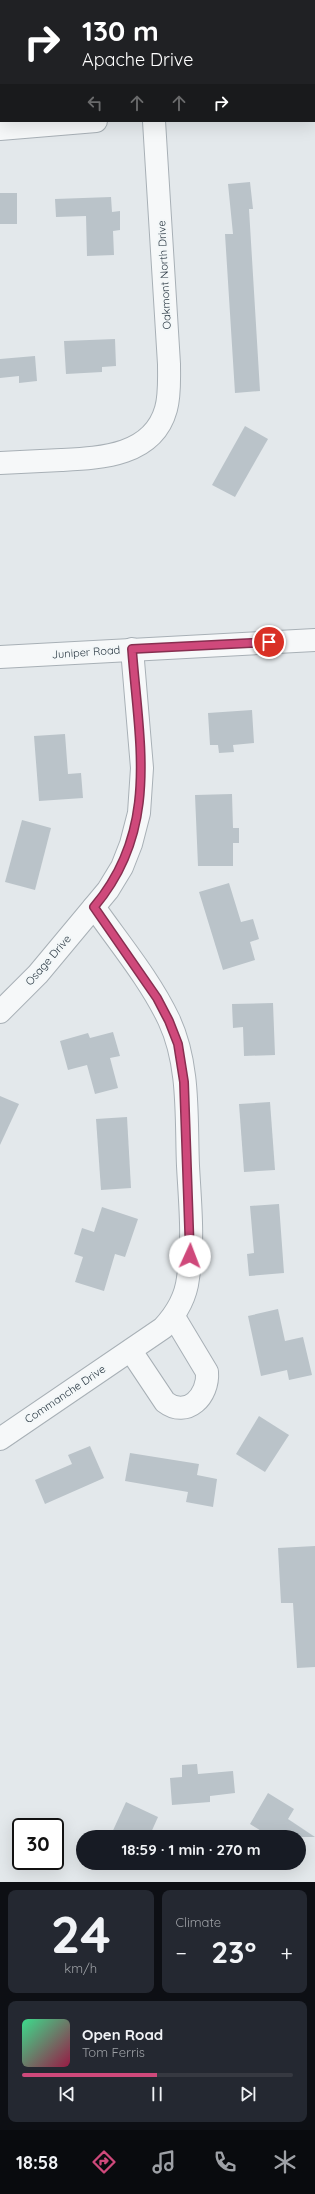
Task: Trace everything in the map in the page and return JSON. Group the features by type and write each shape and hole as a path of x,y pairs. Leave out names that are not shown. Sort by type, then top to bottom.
{"street":[{"path":"0,128 82,122"},
{"name":"Oakmont North Drive","path":"0,463 92,458 114,455 129,450 146,440 157,428 166,410 169,390 169,364 154,122"},
{"name":"Juniper Road","path":"0,658 132,649 315,640"},
{"name":"Osage Drive","path":"0,1012 38,974 108,890 122,867 131,844 139,813 142,768 132,649"},
{"path":"94,907 157,998 169,1021 178,1044 184,1082 191,1245 188,1279 174,1317 207,1372 208,1382 204,1392 197,1401 187,1408 180,1409 165,1402 131,1351"},
{"name":"Commanche Drive","path":"0,1439 131,1351 163,1328 174,1317"}],"building":[{"path":"250,182 253,209 249,209 260,391 235,393 225,234 233,234 228,184"},
{"path":"0,193 17,193 17,224 0,224"},
{"path":"111,197 112,212 120,211 120,230 113,231 114,255 87,256 86,216 56,217 55,199"},
{"path":"115,339 116,366 102,367 102,372 66,374 64,341"},
{"path":"35,356 37,381 19,383 19,376 0,378 0,359"},
{"path":"245,426 268,439 235,497 212,485"},
{"path":"252,710 254,743 233,745 234,752 219,753 218,745 210,745 208,713"},
{"path":"65,734 68,774 81,773 83,798 39,801 34,736"},
{"path":"232,794 233,828 239,828 239,843 233,843 233,866 198,866 195,795"},
{"path":"22,820 51,828 35,890 5,882"},
{"path":"229,883 241,922 253,919 259,939 250,942 255,960 223,970 199,892"},
{"path":"273,1003 275,1055 244,1056 243,1027 233,1028 232,1004"},
{"path":"113,1032 120,1056 110,1058 118,1088 95,1094 87,1065 68,1070 60,1041 88,1033 90,1038"},
{"path":"0,1096 19,1104 0,1145"},
{"path":"270,1102 275,1170 244,1172 239,1104"},
{"path":"127,1117 131,1188 101,1190 96,1119"},
{"path":"279,1204 284,1273 249,1276 247,1254 254,1253 250,1206"},
{"path":"102,1207 138,1219 125,1257 115,1254 104,1291 75,1282 83,1257 74,1254 82,1228 94,1232"},
{"path":"278,1309 285,1341 303,1337 312,1375 289,1380 287,1370 261,1376 248,1316"},
{"path":"259,1416 289,1435 265,1472 236,1454"},
{"path":"90,1446 104,1478 45,1504 35,1480 72,1464 68,1455"},
{"path":"130,1453 199,1464 197,1475 217,1479 213,1507 186,1502 188,1492 125,1481"},
{"path":"315,1546 315,1667 297,1668 293,1603 281,1603 278,1548"},
{"path":"197,1764 198,1774 233,1771 235,1793 210,1796 210,1802 172,1805 170,1778 182,1777 182,1765"},
{"path":"268,1793 294,1809 288,1819 304,1830 260,1830 250,1824"},
{"path":"126,1802 158,1817 152,1830 113,1830"},
{"path":"306,1831 315,1837 306,1837"}],"route":[{"path":"190,1256 190,1199 184,1082 178,1044 169,1021 157,998 94,907 108,890 122,867 131,844 139,813 142,768 132,649 269,642"}]}
